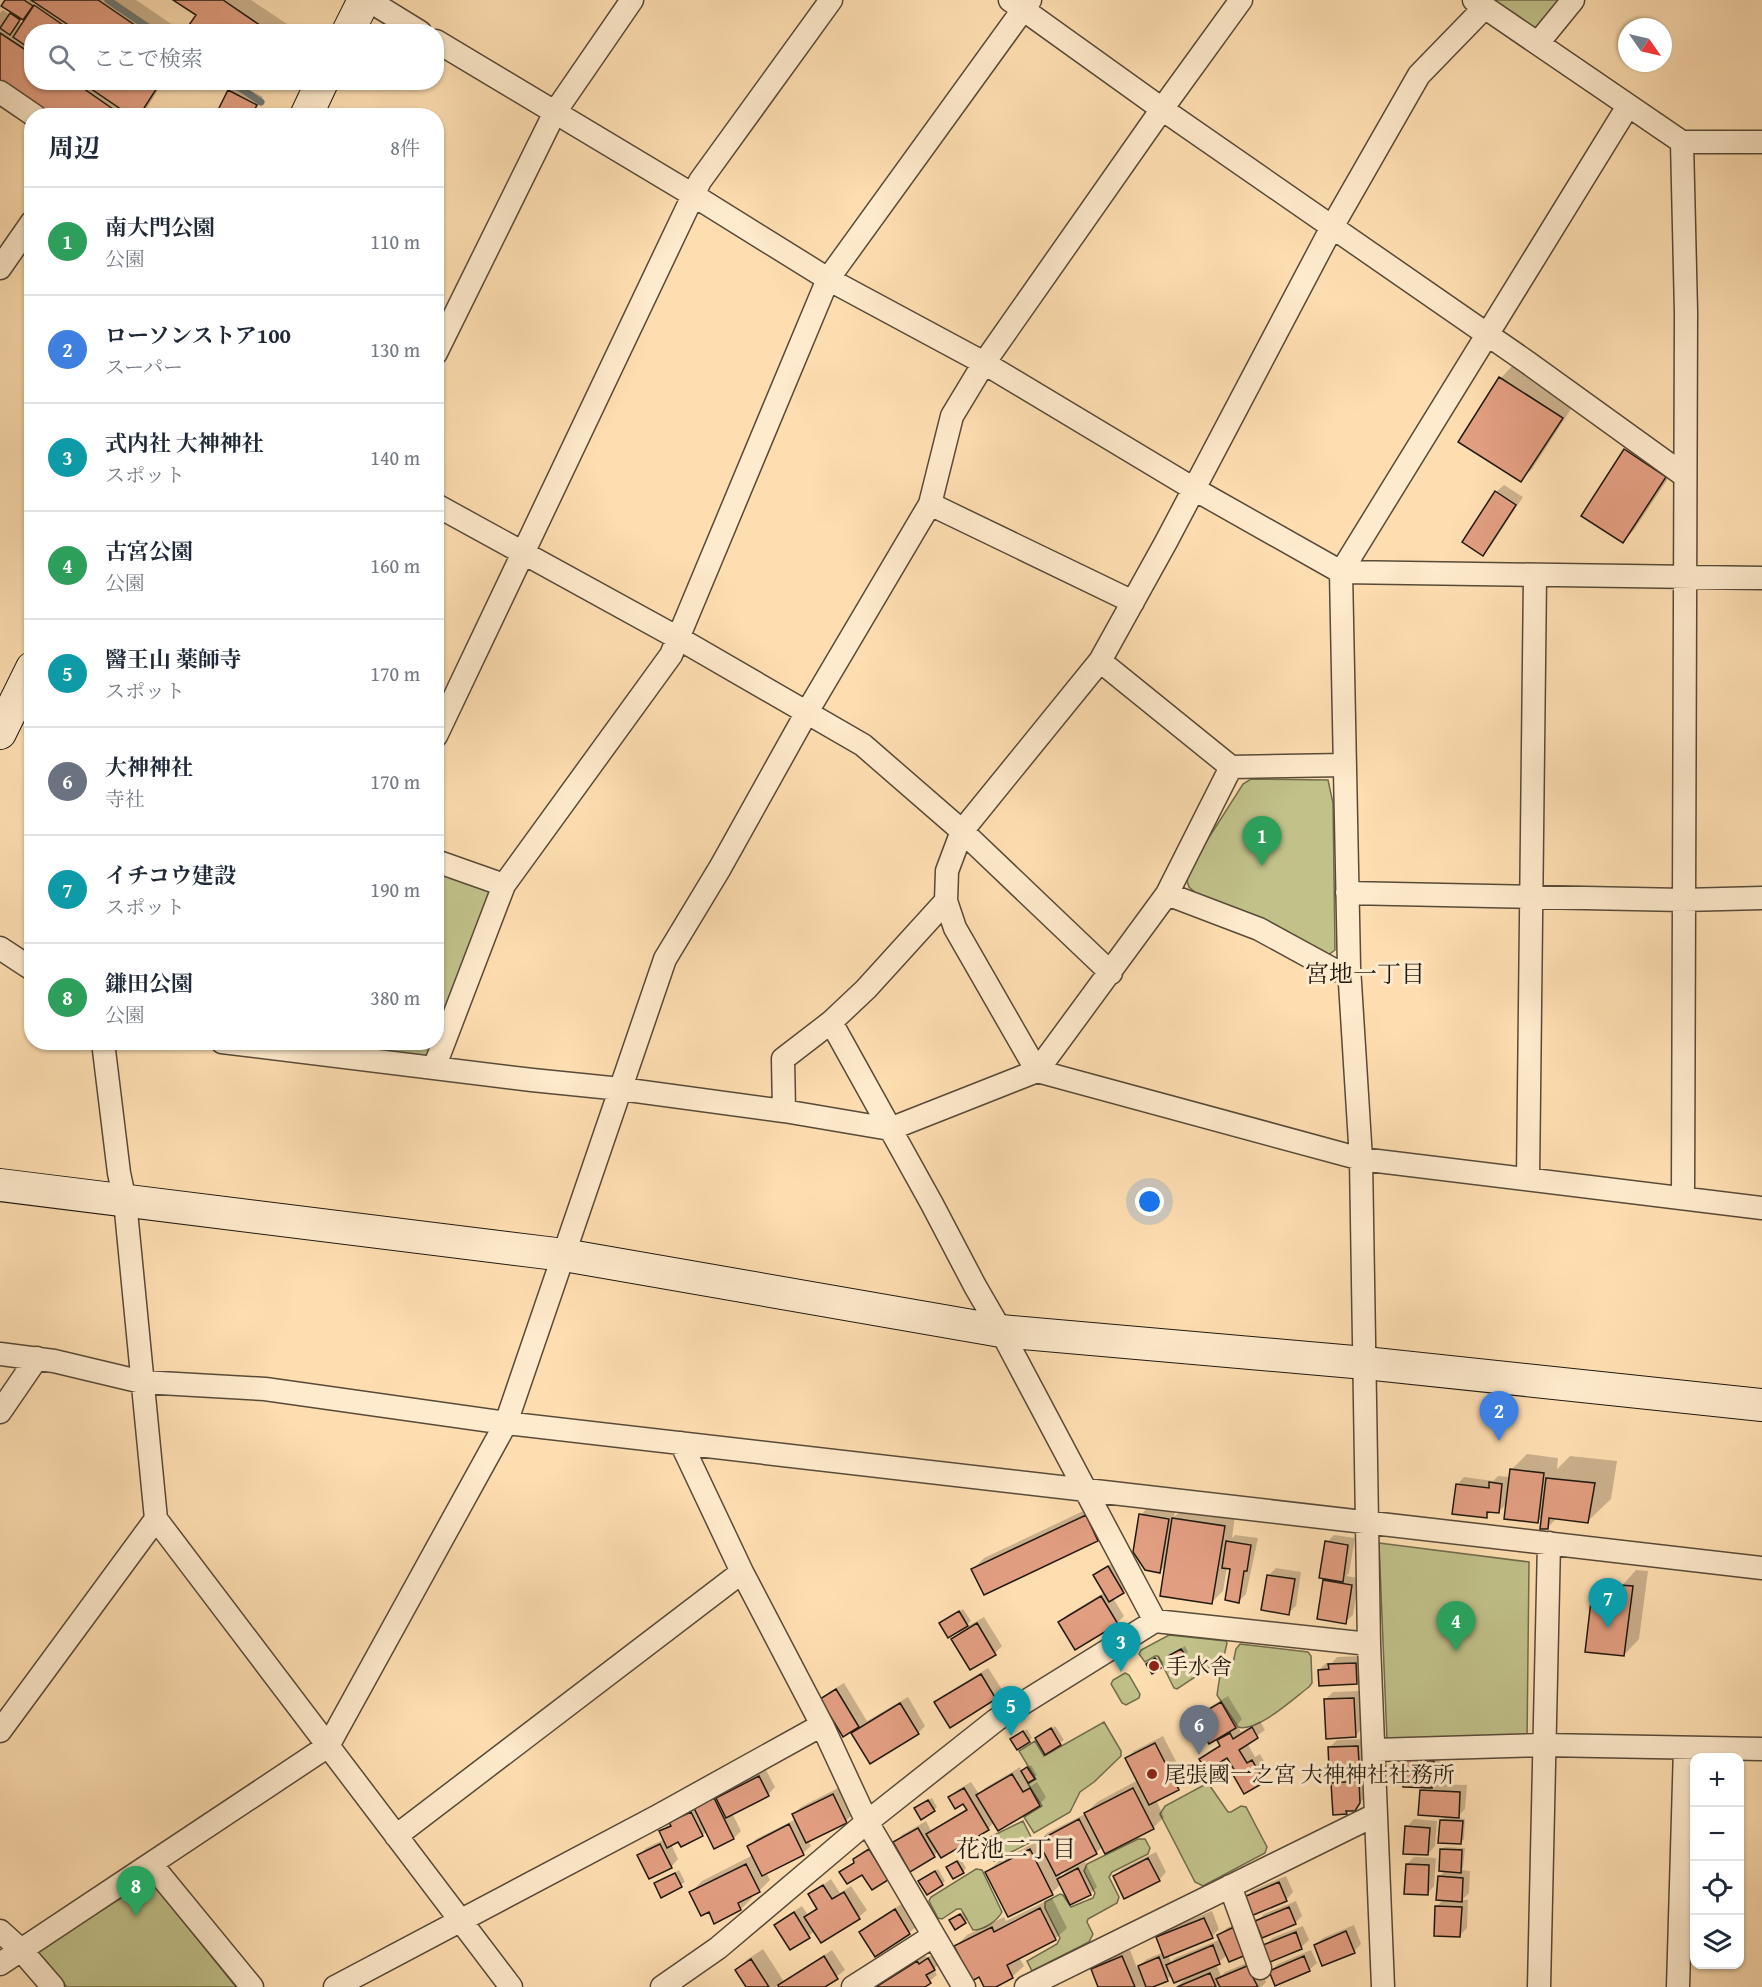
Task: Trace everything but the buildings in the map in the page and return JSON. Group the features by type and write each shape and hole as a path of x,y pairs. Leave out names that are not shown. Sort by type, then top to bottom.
{"street":[{"path":"352,24 366,0 406,24"},
{"path":"444,336 555,112 632,0"},
{"path":"444,719 700,181 831,0"},
{"path":"0,1964 328,1746 506,1423 665,959 930,504 952,416 984,363 1241,0"},
{"path":"1538,43 1573,0"},
{"path":"444,1042 504,885 671,655 828,279 1021,3 1162,109 1487,334 1685,476"},
{"path":"1762,142 1682,142 1480,4 1419,75 1332,226 1194,489 1100,661 962,831 947,872 946,901 955,928 1037,1071 1361,1159 1762,1208"},
{"path":"444,46 828,279 984,363 1194,489 1341,572 1762,579"},
{"path":"310,108 318,90"},
{"path":"0,92 24,108"},
{"path":"1383,1987 1369,1644 1361,1159 1349,967 1341,572 1628,106"},
{"path":"1682,142 1686,312 1683,1198"},
{"path":"0,268 24,234"},
{"path":"930,504 1133,602"},
{"path":"444,509 678,638 863,745 962,831 1111,973"},
{"path":"1528,1179 1534,576"},
{"path":"1100,661 1231,767 1345,765"},
{"path":"0,733 24,692"},
{"path":"315,1050 434,1068 621,1089 784,1111 890,1129 1037,1071 1167,894 1231,767"},
{"path":"444,864 504,885"},
{"path":"1347,893 1683,900 1762,898"},
{"path":"1167,894 1259,929 1334,970 1349,967"},
{"path":"784,1111 783,1059 831,1022 866,989 946,901"},
{"path":"0,948 24,964"},
{"path":"831,1022 975,1286 1002,1331 1155,1621"},
{"path":"104,1050 119,1173 125,1201 156,1519 511,1987"},
{"path":"434,1068 441,1050"},
{"path":"0,1185 564,1255 1002,1331 1365,1363 1762,1405"},
{"path":"0,1354 37,1358 142,1382 265,1389 506,1423 1762,1568"},
{"path":"0,1412 37,1358"},
{"path":"681,1443 742,1572 822,1725 867,1822 964,1987"},
{"path":"0,1731 156,1519"},
{"path":"1539,1987 1549,1543"},
{"path":"396,1836 742,1572"},
{"path":"662,1987 718,1948 867,1822 996,1720 1155,1621 1369,1644"},
{"path":"335,1987 822,1725"},
{"path":"1375,1750 1543,1745 1762,1749"},
{"path":"1678,1987 1685,1748"},
{"path":"1026,1987 1375,1815"},
{"path":"151,1864 252,1987"},
{"path":"1230,1886 1260,1968"},
{"path":"0,1931 21,1950 53,1987"},
{"path":"853,1987 933,1936"}],"green space":[{"path":"1482,0 1565,0 1533,31"},
{"path":"1251,779 1328,780 1333,803 1335,950 1327,956 1197,894 1189,887 1185,875 1243,784"},
{"path":"444,871 495,890 444,1026"},
{"path":"353,1050 435,1050 430,1063"},
{"path":"1379,1543 1529,1562 1527,1740 1387,1740"},
{"path":"1169,1635 1226,1641 1224,1656 1177,1689 1174,1688 1158,1656 1145,1662 1139,1654 1141,1650"},
{"path":"1240,1644 1308,1652 1311,1656 1312,1683 1309,1687 1265,1720 1246,1727 1238,1727 1217,1695 1220,1675 1233,1663 1236,1649"},
{"path":"1125,1673 1129,1675 1140,1694 1139,1698 1126,1705 1122,1703 1111,1684 1113,1680"},
{"path":"1104,1722 1121,1751 1121,1756 1080,1792 1070,1812 1034,1833 1024,1817 1042,1806 1028,1784 1036,1779 1019,1751 1035,1741 1044,1756"},
{"path":"1204,1785 1210,1786 1228,1812 1241,1806 1246,1807 1267,1847 1265,1853 1203,1886 1195,1882 1160,1814 1165,1806"},
{"path":"1023,1821 1033,1841 994,1861 984,1840"},
{"path":"1138,1839 1145,1839 1150,1848 1148,1854 1112,1872 1109,1877 1119,1897 1117,1903 1088,1919 1087,1922 1093,1934 1089,1942 1032,1971 1027,1961 1057,1944 1060,1938 1045,1908 1045,1902 1060,1894 1071,1907 1093,1898 1095,1893 1084,1871 1087,1864"},
{"path":"976,1869 982,1870 1002,1912 1000,1915 994,1922 977,1930 973,1930 961,1909 957,1909 942,1919 938,1918 929,1901 931,1897"},
{"path":"150,1880 236,1987 67,1987 36,1951"}],"waterway":[{"path":"108,0 143,24"},
{"path":"243,90 261,102"}],"place":[{"name":"南大門公園","path":"1262,866"},
{"name":"ローソンストア100","path":"1499,1441"},
{"name":"イチコウ建設","path":"1608,1628"},
{"name":"古宮公園","path":"1456,1651"},
{"name":"手水舎","path":"1154,1666"},
{"name":"式内社 大神神社","path":"1121,1672"},
{"name":"醫王山 薬師寺","path":"1011,1736"},
{"name":"大神神社","path":"1199,1755"},
{"name":"尾張國一之宮 大神神社社務所","path":"1152,1774"},
{"name":"鎌田公園","path":"136,1916"}],"district":[{"name":"宮地一丁目","path":"1365,973"},
{"name":"花池二丁目","path":"1016,1848"}]}
